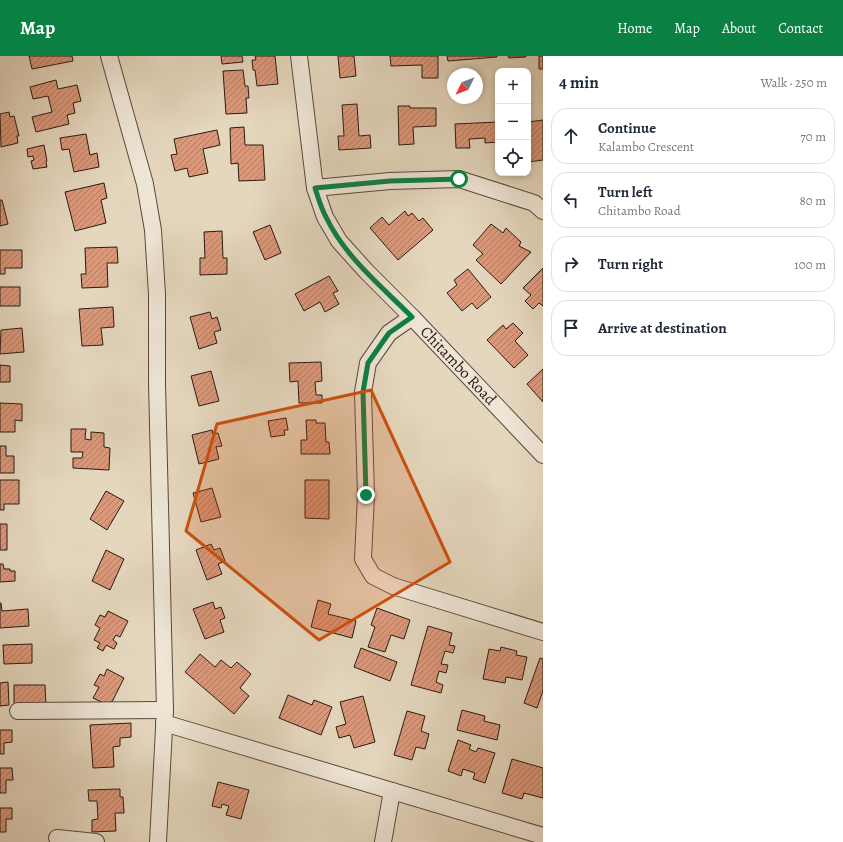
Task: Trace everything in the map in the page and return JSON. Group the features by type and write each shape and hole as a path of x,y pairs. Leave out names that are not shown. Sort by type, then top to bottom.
{"street":[{"path":"109,56 145,184 153,230 157,294 157,384 165,716 158,842"},
{"name":"Chitambo Road","path":"299,56 315,188 325,217 339,240 366,271 412,317 543,455"},
{"path":"315,188 390,181 459,179 540,206"},
{"path":"412,317 389,333 368,363 363,392 366,495 363,559 373,576 393,586 543,632"},
{"path":"18,711 165,716 392,791 543,836"},
{"path":"383,842 392,791"},
{"path":"57,838 96,842"}],"highlighted area":[{"path":"371,390 450,562 319,640 186,531 217,424"}],"building":[{"path":"29,56 72,56 73,61 32,69"},
{"path":"221,56 242,56 243,62 222,64"},
{"path":"255,56 275,56 278,84 257,86 252,60 256,60"},
{"path":"338,56 354,56 356,76 340,78"},
{"path":"390,56 438,56 438,78 422,78 422,65 391,66"},
{"path":"447,56 497,56 497,57 448,61"},
{"path":"508,56 526,56 526,57 509,58"},
{"path":"539,56 543,56 543,69 539,69"},
{"path":"243,70 245,86 248,86 249,98 246,98 247,113 226,114 223,71"},
{"path":"56,80 58,89 77,85 81,101 73,103 75,113 67,115 69,124 36,132 32,117 52,112 48,96 33,99 30,87"},
{"path":"357,104 359,136 370,135 371,148 339,150 338,136 344,136 342,105"},
{"path":"398,106 410,106 410,108 436,108 436,126 413,127 414,144 399,145"},
{"path":"9,112 10,117 14,116 19,136 17,136 18,143 1,147 0,114"},
{"path":"543,120 543,160 531,162 531,122"},
{"path":"495,122 495,142 485,143 485,138 469,139 470,148 456,148 455,124"},
{"path":"244,127 245,145 263,145 265,180 239,181 238,163 231,164 230,128"},
{"path":"217,130 220,145 203,149 208,173 189,177 187,168 175,171 171,155 177,154 174,139"},
{"path":"86,134 90,155 97,153 99,167 74,172 69,149 62,150 60,138"},
{"path":"44,145 47,167 33,169 31,161 34,160 33,156 28,157 27,149"},
{"path":"104,183 107,198 101,200 106,223 75,231 65,192"},
{"path":"0,200 2,200 8,224 0,226"},
{"path":"405,211 408,216 412,213 419,221 423,218 433,230 398,260 370,228 382,217 389,225"},
{"path":"491,224 503,233 506,228 521,242 519,246 531,252 501,284 476,260 483,254 473,245"},
{"path":"270,225 281,253 265,260 253,232"},
{"path":"222,231 223,258 227,258 227,274 200,275 200,258 205,258 204,232"},
{"path":"117,247 118,263 107,263 108,287 82,288 81,274 86,274 85,248"},
{"path":"0,250 22,250 22,268 5,268 5,274 0,274"},
{"path":"543,268 543,306 539,303 533,309 525,301 531,295 523,288"},
{"path":"468,269 491,297 477,309 472,303 462,311 447,293 457,285 454,280"},
{"path":"329,276 338,291 333,293 339,304 325,312 320,302 304,311 295,294"},
{"path":"0,287 20,287 20,306 0,306"},
{"path":"113,307 114,327 101,328 103,345 82,346 79,309"},
{"path":"210,312 212,319 217,317 221,330 214,332 217,343 199,349 190,317"},
{"path":"513,323 523,333 515,341 528,355 514,368 487,340 503,325 506,329"},
{"path":"22,328 24,352 0,354 1,330"},
{"path":"321,362 322,381 315,382 316,395 322,395 322,403 299,403 298,381 290,382 289,363"},
{"path":"0,365 10,366 10,382 0,382"},
{"path":"543,369 543,402 527,384"},
{"path":"211,371 219,401 199,406 191,376"},
{"path":"0,403 22,404 22,421 15,420 15,432 0,432"},
{"path":"286,418 288,430 284,430 285,435 271,437 268,421"},
{"path":"306,420 316,420 316,423 325,423 326,442 329,442 330,454 301,454 301,440 307,440"},
{"path":"71,429 86,429 85,439 91,440 91,432 104,433 104,447 110,448 109,470 73,468 73,458 82,458 83,452 71,452"},
{"path":"212,430 213,434 218,433 222,446 216,447 219,459 199,464 192,435"},
{"path":"0,446 6,446 6,456 14,456 14,473 0,473"},
{"path":"0,480 19,480 19,504 4,504 4,510 0,510"},
{"path":"305,480 329,480 329,519 305,518"},
{"path":"212,488 221,517 201,522 193,493"},
{"path":"106,491 124,501 107,530 90,519"},
{"path":"0,524 7,524 7,550 0,550"},
{"path":"211,544 214,550 220,548 225,561 218,564 222,574 207,580 196,550"},
{"path":"106,550 124,559 110,590 92,581"},
{"path":"0,564 3,564 4,569 15,571 15,581 0,582"},
{"path":"318,600 331,604 328,614 356,621 352,638 311,627"},
{"path":"213,602 215,609 221,607 225,618 220,620 224,632 205,639 193,609"},
{"path":"0,603 2,611 28,609 29,626 0,628"},
{"path":"377,608 410,620 404,639 391,635 385,652 368,647 375,627 371,625"},
{"path":"108,611 128,621 120,637 116,635 113,640 117,643 114,649 106,645 103,651 97,648 100,643 94,640 100,628 95,625 100,615 105,617"},
{"path":"428,626 452,633 449,645 455,646 453,653 445,651 441,664 448,665 446,673 439,671 436,682 443,685 441,693 411,685"},
{"path":"32,644 32,663 4,664 3,645"},
{"path":"501,647 517,651 516,655 527,657 522,680 506,677 505,683 483,679 489,649 500,651"},
{"path":"361,648 397,662 390,681 354,667"},
{"path":"200,654 215,667 221,660 231,668 237,662 251,674 240,688 249,696 234,714 185,672"},
{"path":"540,658 543,659 543,691 537,708 524,703"},
{"path":"107,669 124,678 110,706 93,698 99,687 94,685 100,674 104,676"},
{"path":"8,682 9,705 0,706 0,683"},
{"path":"14,685 45,685 46,706 14,706"},
{"path":"288,695 312,705 314,700 332,707 321,735 279,718"},
{"path":"363,696 375,742 354,748 350,735 339,738 336,727 346,724 340,702"},
{"path":"462,710 485,716 484,721 500,725 497,740 457,730"},
{"path":"407,711 425,716 421,731 429,734 425,749 416,747 412,760 394,755"},
{"path":"131,723 131,737 120,738 120,746 113,747 114,767 93,768 90,725"},
{"path":"0,730 12,730 12,742 4,743 4,754 0,754"},
{"path":"458,740 471,745 469,749 476,752 478,748 495,753 485,783 473,779 475,773 463,769 461,776 448,771"},
{"path":"512,759 543,768 543,798 524,793 522,799 502,793"},
{"path":"0,768 12,768 13,780 6,780 6,793 0,793"},
{"path":"218,782 249,790 241,819 226,815 229,806 222,804 221,808 212,806"},
{"path":"120,789 120,797 123,797 124,813 115,813 116,831 92,832 92,820 98,819 97,801 89,801 88,790"},
{"path":"0,808 12,808 12,819 6,819 6,832 0,832"}],"route":[{"path":"366,495 363,392 368,363 389,333 412,317 366,271 339,240 325,217 315,188 390,181 459,179"}]}
